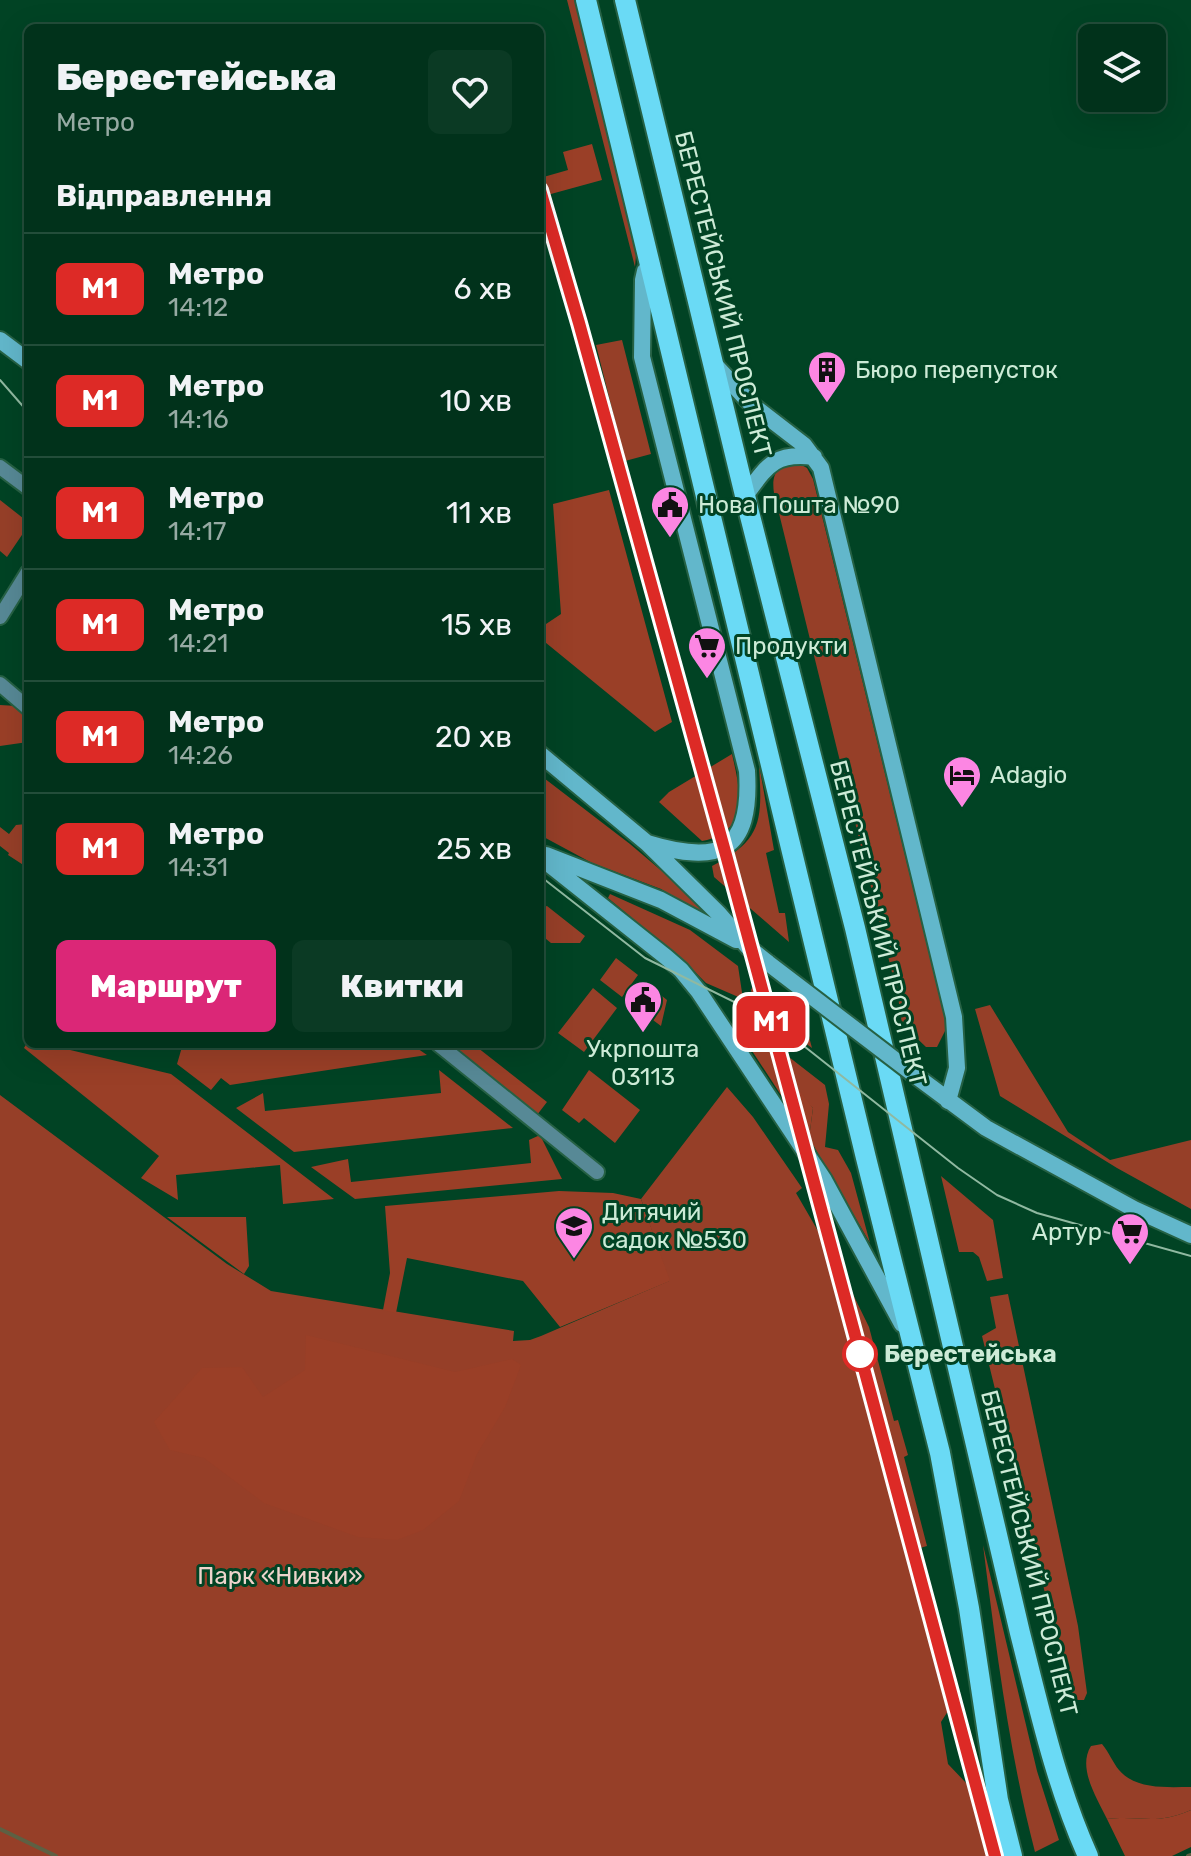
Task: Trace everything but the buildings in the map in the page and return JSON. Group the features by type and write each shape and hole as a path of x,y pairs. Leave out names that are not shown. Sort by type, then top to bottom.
{"main road":[{"path":"586,0 946,1484 969,1608 998,1800 1012,1856"},
{"name":"БЕРЕСТЕЙСЬКИЙ ПРОСПЕКТ","path":"625,0 745,496 855,928 1020,1633 1045,1733 1088,1856"},
{"path":"647,843 677,852 715,852 739,831 748,792 747,771 642,357 643,280 645,271 652,266"},
{"path":"0,340 24,358"},
{"path":"714,364 752,405 804,445 821,468 954,1017 957,1068 948,1101"},
{"path":"745,496 766,467 776,460 786,456 814,457"},
{"path":"544,757 647,843 748,947 948,1101 986,1128 1068,1175 1191,1235"},
{"path":"544,856 661,900 748,947"},
{"path":"544,858 666,957 699,992 824,1180 915,1352"}],"street":[{"path":"0,467 24,485"},
{"path":"0,617 24,578"},
{"path":"0,684 24,705"},
{"path":"443,1048 597,1172"}],"green space":[{"path":"567,0 578,0 637,244 635,267"},
{"path":"622,340 651,454 625,461 596,345"},
{"path":"798,463 807,468 813,479 947,1027 937,1047 926,1047 902,1024 898,997 774,493 777,471 785,465"},
{"path":"0,500 24,519 24,532 7,557 0,551"},
{"path":"759,764 774,850 766,853 779,913 785,913 789,942 714,877 712,866 742,846 756,826 760,799"},
{"path":"544,778 630,844 717,918 714,921 661,889 592,863 544,837"},
{"path":"24,824 24,865 0,846 0,827 9,834 16,825"},
{"path":"610,894 690,930 738,966 743,999 706,983 608,898"},
{"path":"547,906 585,936 580,943 551,943 544,937 544,907"},
{"path":"616,958 638,975 622,997 600,980"},
{"path":"646,983 667,1000 661,1026 634,1006 636,996"},
{"path":"754,984 805,1022 812,1048 755,1006 751,990"},
{"path":"593,988 617,1008 584,1052 558,1033"},
{"path":"990,1005 1068,1132 1110,1160 1191,1140 1191,1209 1000,1096 975,1009"},
{"path":"749,1026 825,1085 829,1104 825,1147 838,1150 851,1173 870,1243 809,1138 813,1108 741,1034"},
{"name":"Парк «Нивки»","path":"727,1087 753,1117 802,1188 796,1193 843,1274 869,1327 894,1421 898,1420 908,1455 904,1457 927,1546 913,1550 934,1633 948,1711 941,1722 948,1764 968,1785 987,1856 0,1856 0,1095 227,1264 271,1291 514,1331 513,1341 541,1336 669,1281 641,1199"},
{"path":"941,1176 993,1220 1003,1278 987,1281 979,1257 973,1252 959,1252"},
{"path":"1008,1294 1078,1626 1087,1693 1084,1700 1072,1696 1067,1683 982,1336 996,1328 990,1297"},
{"path":"983,1545 1037,1771 1059,1840 1035,1852 1011,1738"},
{"path":"1102,1744 1119,1770 1134,1781 1152,1786 1191,1787 1191,1810 1168,1818 1107,1819 1090,1783 1086,1764 1091,1746"}],"shaded area":[{"path":"592,144 602,180 544,196 544,177 568,170 563,152"},
{"path":"609,490 672,722 655,732 544,641 544,625 561,614 553,504"},
{"path":"0,705 17,706 24,712 24,743 0,746"},
{"path":"732,754 739,795 735,819 718,836 702,841 659,802 669,792"},
{"path":"741,1034 767,1050 813,1108 809,1138"},
{"path":"24,1048 62,1048 171,1074 334,1199 283,1204 280,1165 176,1175 178,1200 141,1178 159,1156"},
{"path":"182,1048 417,1048 427,1055 230,1085 221,1078 211,1090 177,1064"},
{"path":"452,1048 478,1048 547,1102 537,1115"},
{"path":"439,1070 513,1128 294,1152 236,1108 263,1093 265,1111 441,1093"},
{"path":"589,1070 640,1110 615,1143 584,1118 579,1123 562,1110"},
{"path":"540,1135 562,1179 355,1199 311,1167 348,1159 351,1182 531,1163 529,1140"},
{"name":"Дитячий садок №530","path":"559,1191 613,1193 641,1199 670,1281 560,1327 523,1281 407,1258 396,1313 383,1310 390,1273 385,1206"},
{"path":"167,1217 246,1217 249,1266 244,1274"},
{"path":"306,1335 455,1372 512,1359 521,1365 505,1407 477,1454 459,1501 423,1530 397,1540 358,1537 264,1503 204,1458 170,1450 154,1422 202,1368 242,1367 263,1397 305,1370"},
{"path":"1191,1810 1191,1847 1172,1856 1125,1856 1107,1819 1168,1818"}],"waterway":[{"path":"0,1829 56,1856"}],"tram line":[{"path":"0,380 24,407"},
{"path":"544,879 645,958 771,1020 958,1168 997,1195 1037,1213 1191,1256"}],"metro line":[{"name":"M1","path":"544,204 726,855 995,1856"}],"place":[{"name":"Бюро перепусток","path":"827,404"},
{"name":"Нова Пошта №90","path":"670,539"},
{"name":"Продукти","path":"707,680"},
{"name":"Adagio","path":"962,809"},
{"name":"Укрпошта 03113","path":"643,1034"},
{"name":"Дитячий садок №530","path":"574,1260"},
{"name":"Артур","path":"1130,1266"},
{"name":"Берестейська","path":"860,1354"}]}
